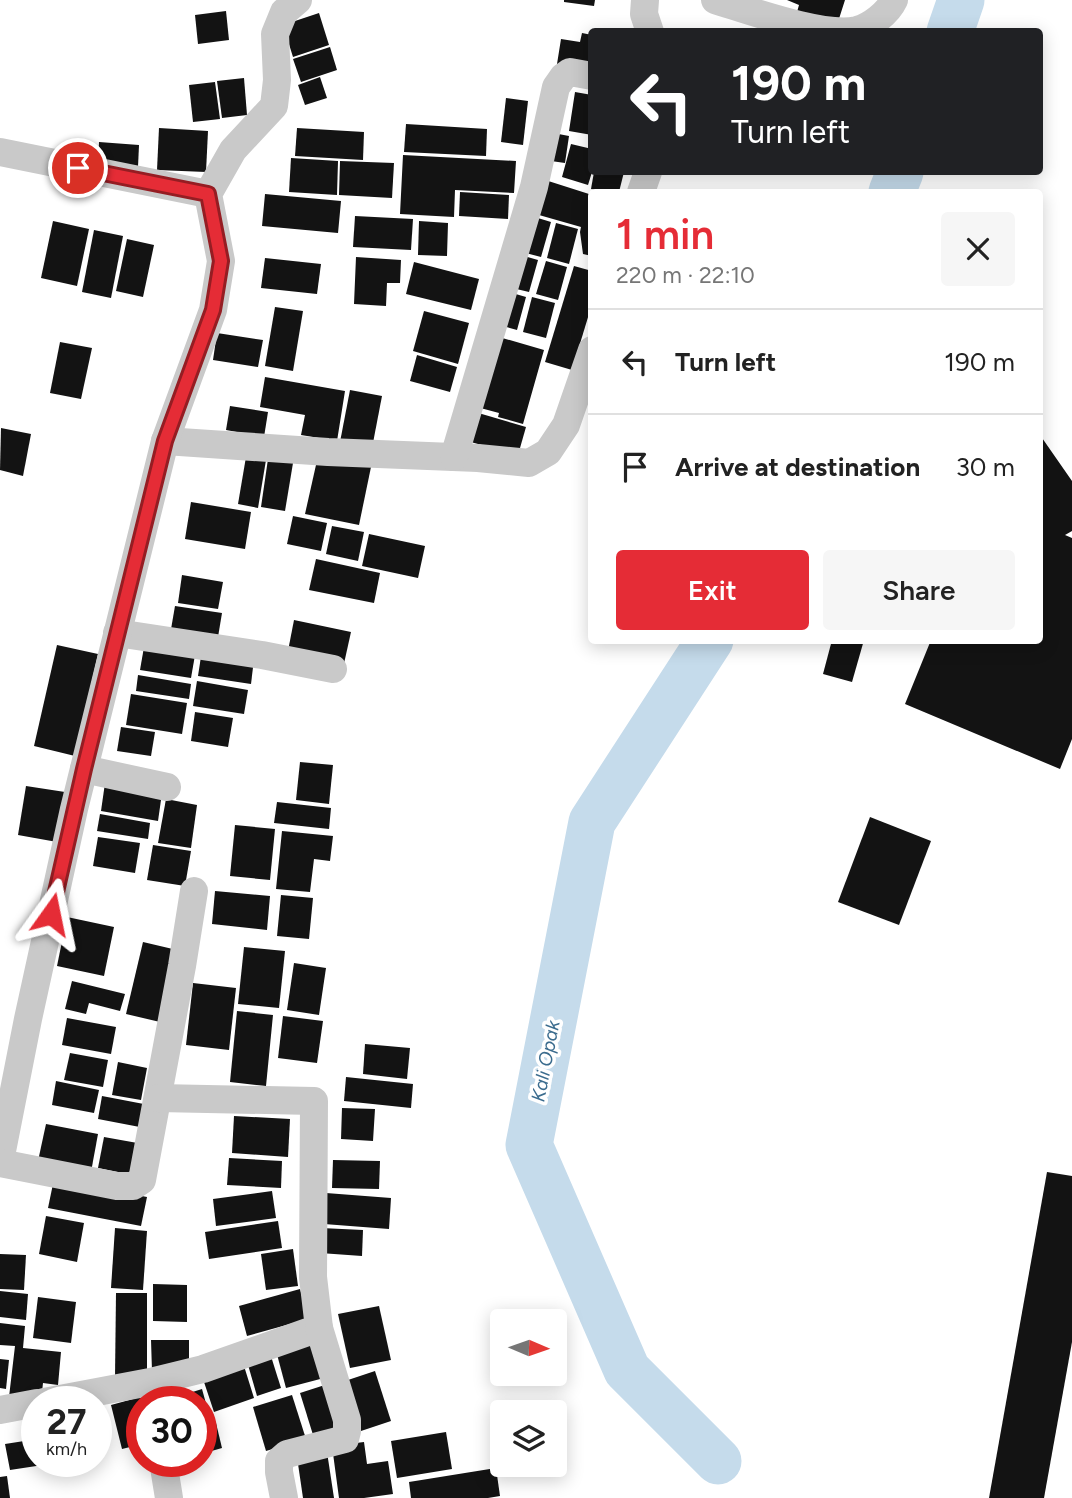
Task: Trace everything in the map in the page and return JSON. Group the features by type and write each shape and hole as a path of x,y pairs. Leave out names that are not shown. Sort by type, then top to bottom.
{"street":[{"path":"194,891 142,1180 133,1186 117,1185 0,1162 28,1019 84,769 165,441 213,310 221,261 208,194 233,150 274,106 277,80 275,34 284,12 298,0"},
{"path":"645,0 644,15 649,28"},
{"path":"715,0 766,7 818,28"},
{"path":"861,28 875,21 894,0"},
{"path":"454,457 534,187 556,86 570,72 588,75"},
{"path":"0,152 208,194"},
{"path":"165,441 454,457 529,464 548,452 566,425 588,362"},
{"path":"117,633 333,669"},
{"path":"84,769 167,787"},
{"path":"158,1098 314,1101 313,1277 319,1328 347,1431 345,1439 287,1454 279,1461 284,1498"},
{"path":"166,1386 319,1328"},
{"path":"0,1410 21,1406"},
{"path":"166,1477 169,1498"}],"building":[{"path":"564,0 595,0 594,6"},
{"path":"787,0 845,0 837,25 797,12 799,5"},
{"path":"226,11 229,40 198,44 195,15"},
{"path":"319,13 329,45 293,57 283,25"},
{"path":"582,33 588,34 588,68 557,64 561,39 580,42"},
{"path":"330,47 337,70 301,82 293,59"},
{"path":"320,77 327,98 305,105 298,85"},
{"path":"244,78 247,115 222,118 217,81"},
{"path":"215,82 220,119 193,122 189,85"},
{"path":"575,92 588,94 588,134 569,131"},
{"path":"506,98 528,101 523,145 501,142"},
{"path":"406,124 487,129 486,156 404,152"},
{"path":"159,128 208,131 206,172 157,170"},
{"path":"297,128 364,132 363,160 295,156"},
{"path":"548,132 569,136 565,163 544,160"},
{"path":"99,142 139,145 138,167 98,165"},
{"path":"571,144 588,148 588,175 591,175 588,185 562,177"},
{"path":"403,155 516,161 514,193 455,190 454,217 400,214"},
{"path":"291,158 338,161 337,195 289,192"},
{"path":"340,161 394,163 392,198 339,195"},
{"path":"593,175 623,175 620,189 591,189"},
{"path":"542,179 588,194 588,255 583,254 581,227 532,213"},
{"path":"460,192 509,195 508,219 459,216"},
{"path":"265,194 341,201 338,233 262,226"},
{"path":"528,215 551,222 541,257 518,251"},
{"path":"355,216 413,219 411,250 353,247"},
{"path":"53,221 89,229 77,286 41,278"},
{"path":"419,221 448,223 447,256 418,255"},
{"path":"556,223 578,229 569,264 547,258"},
{"path":"94,230 123,236 111,298 82,292"},
{"path":"127,239 154,245 143,297 116,291"},
{"path":"517,254 538,260 529,292 508,287"},
{"path":"356,257 401,260 400,283 387,283 386,306 354,304"},
{"path":"265,258 321,264 317,294 261,288"},
{"path":"546,261 567,267 558,300 536,294"},
{"path":"414,262 479,279 471,310 406,294"},
{"path":"574,266 588,270 588,317 572,370 545,362"},
{"path":"505,291 526,297 517,330 496,324"},
{"path":"532,297 555,303 546,338 523,332"},
{"path":"275,307 303,311 293,371 265,366"},
{"path":"424,311 469,323 458,364 413,351"},
{"path":"217,333 263,340 258,367 213,360"},
{"path":"492,335 544,350 523,424 498,417 499,413 473,406"},
{"path":"60,342 92,348 81,399 50,393"},
{"path":"417,355 457,367 450,392 410,381"},
{"path":"265,377 345,391 337,441 301,435 305,415 260,407"},
{"path":"350,390 382,396 372,448 340,442"},
{"path":"230,406 268,412 264,437 226,430"},
{"path":"475,412 526,427 518,455 467,441"},
{"path":"1,428 31,434 23,476 0,470"},
{"path":"1043,439 1072,481 1072,531 1065,535 1072,538 1072,739 1060,769 905,704 929,644 1043,644"},
{"path":"247,451 267,454 258,508 238,504"},
{"path":"318,456 371,467 359,525 305,514"},
{"path":"268,459 293,463 285,511 261,507"},
{"path":"191,502 251,512 245,549 185,539"},
{"path":"293,516 327,523 321,551 287,544"},
{"path":"332,526 364,532 358,561 326,554"},
{"path":"369,534 425,546 418,578 362,566"},
{"path":"316,559 380,573 374,603 309,590"},
{"path":"182,575 223,582 218,609 178,603"},
{"path":"175,606 222,613 217,643 170,635"},
{"path":"294,620 351,632 343,668 287,656"},
{"path":"831,644 863,644 852,682 823,674"},
{"path":"57,645 98,654 75,756 34,746"},
{"path":"144,647 195,655 191,678 140,670"},
{"path":"202,650 254,659 251,684 198,676"},
{"path":"138,675 191,684 189,699 136,691"},
{"path":"197,681 248,690 244,714 193,706"},
{"path":"131,694 187,703 182,734 126,725"},
{"path":"195,712 233,718 228,747 191,741"},
{"path":"121,727 155,732 151,756 117,751"},
{"path":"300,762 333,765 329,804 296,800"},
{"path":"105,783 162,793 158,821 101,811"},
{"path":"26,786 65,792 57,842 18,835"},
{"path":"166,799 197,805 191,848 158,843"},
{"path":"277,802 331,808 329,829 274,823"},
{"path":"100,814 150,823 148,839 97,831"},
{"path":"870,817 931,841 899,925 838,902"},
{"path":"235,825 275,829 270,880 230,876"},
{"path":"282,831 333,836 330,861 314,859 310,892 276,889"},
{"path":"98,837 140,843 135,873 93,866"},
{"path":"153,845 191,851 185,886 147,880"},
{"path":"215,891 270,896 267,930 212,924"},
{"path":"281,895 313,898 309,939 277,936"},
{"path":"67,917 114,927 104,976 57,966"},
{"path":"143,942 177,950 160,1022 126,1014"},
{"path":"244,947 285,951 279,1008 238,1004"},
{"path":"294,963 326,968 319,1015 287,1010"},
{"path":"72,981 125,994 120,1011 89,1003 86,1014 65,1009"},
{"path":"193,983 236,988 229,1050 186,1045"},
{"path":"237,1011 273,1015 266,1086 230,1082"},
{"path":"283,1016 323,1021 317,1063 278,1058"},
{"path":"67,1018 116,1027 111,1054 62,1045"},
{"path":"365,1044 410,1048 407,1079 363,1074"},
{"path":"70,1053 108,1060 103,1087 64,1080"},
{"path":"118,1062 147,1068 141,1100 112,1095"},
{"path":"346,1077 413,1084 411,1108 344,1101"},
{"path":"56,1081 99,1090 94,1113 52,1105"},
{"path":"102,1096 149,1105 145,1128 98,1119"},
{"path":"342,1108 375,1109 373,1141 341,1139"},
{"path":"234,1116 290,1119 288,1157 232,1153"},
{"path":"46,1124 98,1134 91,1172 38,1161"},
{"path":"104,1137 143,1144 137,1176 98,1168"},
{"path":"229,1158 282,1161 281,1188 227,1185"},
{"path":"333,1160 380,1161 379,1189 332,1188"},
{"path":"1047,1172 1072,1176 1072,1342 1044,1498 989,1498"},
{"path":"54,1179 147,1197 141,1226 48,1208"},
{"path":"272,1191 276,1218 216,1226 213,1199"},
{"path":"326,1193 391,1198 389,1229 324,1224"},
{"path":"46,1216 84,1223 77,1262 39,1254"},
{"path":"278,1221 282,1248 209,1259 205,1232"},
{"path":"115,1228 147,1231 143,1290 111,1288"},
{"path":"321,1228 363,1230 362,1256 320,1253"},
{"path":"293,1249 298,1286 266,1290 261,1254"},
{"path":"0,1254 26,1255 24,1290 0,1289"},
{"path":"153,1284 187,1285 187,1322 153,1321"},
{"path":"300,1289 308,1319 247,1336 239,1306"},
{"path":"0,1291 28,1294 26,1320 0,1317"},
{"path":"116,1293 147,1293 147,1377 115,1377"},
{"path":"38,1297 76,1302 71,1343 33,1338"},
{"path":"379,1306 391,1360 350,1368 338,1314"},
{"path":"0,1323 25,1326 23,1348 61,1352 58,1385 43,1383 43,1386 21,1386 21,1398 9,1397 15,1346 0,1345"},
{"path":"314,1337 324,1378 286,1388 275,1347"},
{"path":"151,1340 189,1340 189,1370 152,1371"},
{"path":"269,1350 281,1388 257,1396 246,1358"},
{"path":"0,1359 9,1360 6,1389 0,1388"},
{"path":"244,1366 254,1398 217,1411 217,1386 205,1386 203,1379"},
{"path":"375,1371 391,1421 361,1431 345,1381"},
{"path":"331,1383 345,1428 314,1438 300,1393"},
{"path":"292,1395 306,1439 266,1451 253,1407"},
{"path":"126,1401 126,1448 122,1449 112,1405"},
{"path":"217,1427 222,1448 217,1449"},
{"path":"446,1432 452,1469 397,1478 391,1441"},
{"path":"21,1442 21,1468 10,1470 5,1444"},
{"path":"364,1442 367,1464 388,1461 393,1494 339,1498 332,1446"},
{"path":"327,1452 334,1498 303,1498 297,1457"},
{"path":"490,1469 490,1477 497,1477 500,1496 411,1498 409,1482"},
{"path":"7,1476 10,1498 0,1498 0,1477"}],"waterway":[{"name":"Kali Opak","path":"951,28 961,0"},
{"name":"Kali Opak","path":"893,189 899,175"},
{"name":"Kali Opak","path":"707,644 592,822 529,1145 627,1370 718,1461"}],"route":[{"path":"51,914 74,809 165,441 213,310 221,261 208,194 78,168"}]}
